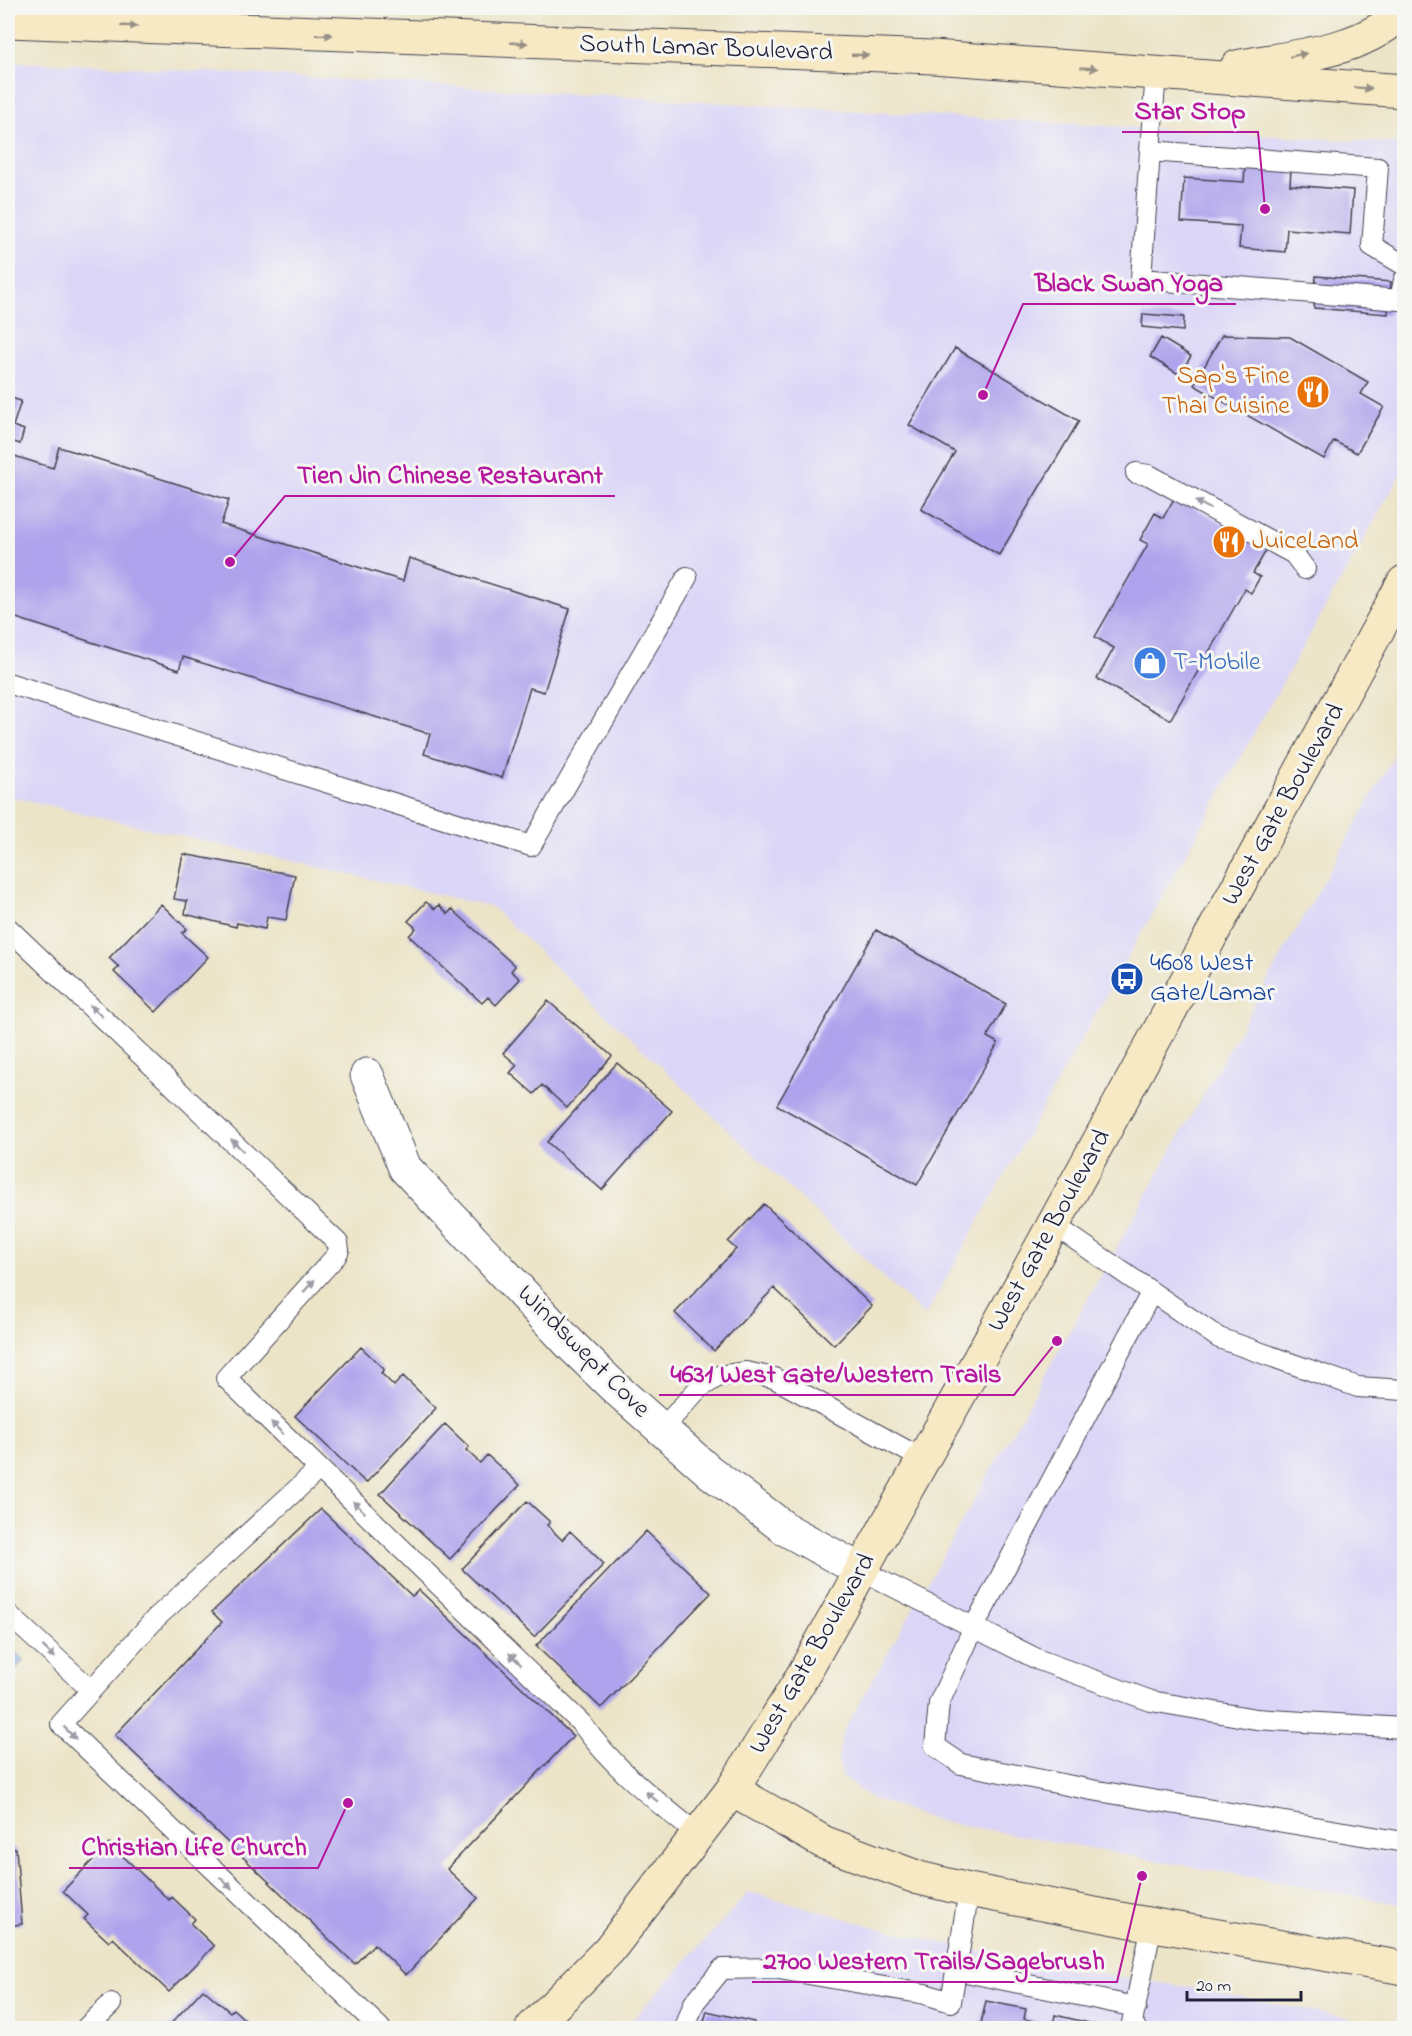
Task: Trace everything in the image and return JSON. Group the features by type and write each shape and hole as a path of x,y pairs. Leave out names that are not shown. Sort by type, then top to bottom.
{"main road":[{"path":"1200,75 1354,43 1398,17 1404,10"},
{"name":"South Lamar Boulevard","path":"8,21 933,57 1404,91"},
{"name":"West Gate Boulevard","path":"532,2028 609,1950 732,1790 800,1682 1054,1225 1404,582"},
{"path":"732,1790 825,1843 919,1878 969,1890 1152,1924 1404,1968"}],"street":[{"name":"Windswept Cove","path":"367,1075 405,1168 570,1344 710,1472 787,1530 862,1571"}],"lane":[{"path":"1156,72 1141,279 1400,300 1404,280"},
{"path":"1150,151 1378,168 1372,246 1404,265"},
{"path":"1136,473 1149,475 1294,554 1305,569"},
{"path":"8,683 531,846 687,577"},
{"path":"8,928 338,1243 339,1250 336,1256 226,1377 582,1724 602,1752 635,1783 698,1834"},
{"path":"1054,1225 1219,1338 1359,1386 1404,1390"},
{"path":"1151,1293 974,1627 939,1702 935,1746 961,1764 1092,1790 1404,1842"},
{"path":"662,1429 698,1389 719,1376 746,1372 774,1378 924,1460"},
{"path":"319,1469 156,1618 61,1724 380,2028"},
{"path":"862,1571 1039,1660 1151,1701 1256,1719 1404,1728"},
{"path":"8,1614 90,1689"},
{"path":"685,2028 694,2003 722,1969 773,1968 926,1994 951,2002 969,1890"},
{"path":"1136,2028 1132,2023 1152,1924"},
{"path":"956,1971 1136,2007"},
{"path":"86,2028 111,2004"}],"shaded area":[{"path":"8,62 97,65 1404,144 1404,468 925,1316 492,907 8,796"},
{"path":"1404,739 1404,1905 939,1821 871,1798 843,1778 838,1760 842,1734"},
{"path":"749,1892 887,1930 1030,1963 1193,1988 1377,2024 1376,2028 625,2028"}],"water":[{"path":"8,1645 23,1660 8,1677"}],"building":[{"path":"1245,167 1291,170 1290,185 1353,190 1350,234 1287,229 1285,252 1239,248 1241,226 1181,222 1184,178 1244,182"},
{"path":"1316,276 1391,282 1388,314 1314,308"},
{"path":"1143,314 1184,317 1183,331 1142,327"},
{"path":"1222,335 1290,337 1368,382 1361,394 1384,407 1357,453 1334,441 1324,459 1194,385"},
{"path":"1161,338 1191,356 1180,375 1150,357"},
{"path":"955,348 1079,421 999,555 921,509 955,452 909,425"},
{"path":"8,397 21,401 13,426 24,430 20,444 8,440"},
{"path":"59,447 229,500 221,524 403,581 409,558 570,609 544,692 530,688 502,778 424,754 430,734 183,657 179,670 10,616 15,599 8,596 8,454 53,468"},
{"path":"1175,497 1267,549 1253,573 1260,577 1251,593 1245,589 1170,720 1097,679 1114,648 1095,637 1148,544 1140,540 1155,513 1163,518"},
{"path":"183,854 295,875 286,920 267,917 265,929 237,923 236,927 185,914 187,901 174,899"},
{"path":"426,902 435,909 439,905 448,914 452,909 515,966 511,971 520,979 496,1005 488,997 482,1003 409,936 416,928 408,921"},
{"path":"161,904 187,929 182,933 208,957 156,1012 114,972 119,967 109,958"},
{"path":"876,930 1006,1004 987,1037 998,1043 917,1185 777,1105"},
{"path":"548,1001 612,1056 567,1108 542,1085 534,1094 510,1073 517,1065 503,1053"},
{"path":"617,1063 672,1111 602,1190 547,1142"},
{"path":"764,1204 872,1306 834,1345 774,1288 714,1351 675,1313 736,1249 728,1242"},
{"path":"361,1347 384,1369 381,1373 394,1386 403,1376 436,1408 366,1483 295,1416"},
{"path":"445,1424 469,1447 466,1450 480,1463 487,1455 520,1485 450,1559 380,1494"},
{"path":"527,1501 550,1522 547,1525 562,1540 570,1531 604,1564 534,1637 462,1569"},
{"path":"321,1509 412,1596 419,1590 573,1736 447,1869 478,1898 406,1975 374,1944 355,1964 115,1735 222,1622 212,1612"},
{"path":"646,1531 711,1593 601,1708 536,1646"},
{"path":"109,1843 169,1900 172,1897 195,1919 191,1924 214,1946 169,1992 113,1938 109,1942 84,1919 88,1915 63,1891"},
{"path":"16,1848 22,1924 8,1926 8,1849"},
{"path":"203,1989 230,2012 233,2009 254,2028 167,2028"},
{"path":"986,2001 1026,2009 1024,2019 1053,2025 1055,2015 1098,2025 1098,2028 980,2028"},
{"path":"707,2011 754,2022 752,2028 702,2028"}],"place":[{"name":"Star Stop","path":"1265,209"},
{"name":"Sap's Fine Thai Cuisine","path":"1313,392"},
{"name":"Black Swan Yoga","path":"983,395"},
{"name":"JuiceLand","path":"1229,542"},
{"name":"Tien Jin Chinese Restaurant","path":"230,562"},
{"name":"T-Mobile","path":"1150,663"},
{"name":"4608 West Gate/Lamar","path":"1127,979"},
{"name":"4631 West Gate/Western Trails","path":"1057,1341"},
{"name":"Christian Life Church","path":"348,1803"},
{"name":"2700 Western Trails/Sagebrush","path":"1142,1876"}]}
